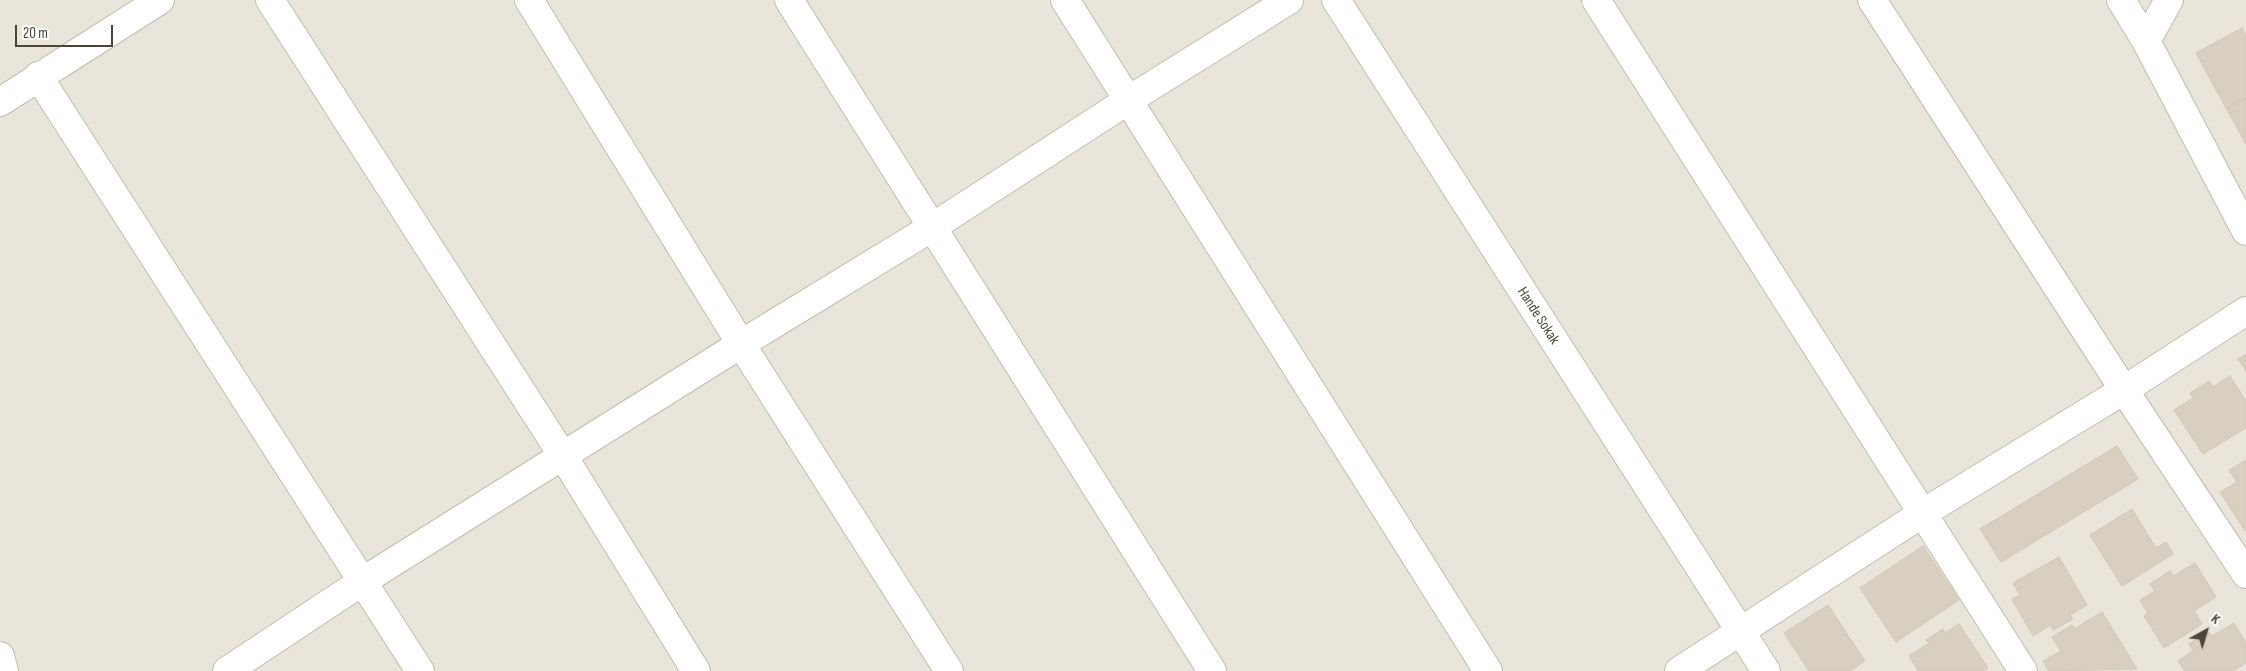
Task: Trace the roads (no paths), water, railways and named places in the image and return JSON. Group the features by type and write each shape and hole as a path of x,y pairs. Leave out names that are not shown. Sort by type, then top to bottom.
{"street":[{"path":"0,102 160,0"},
{"path":"270,0 563,456 696,671"},
{"path":"529,0 740,344 949,671"},
{"path":"789,0 1212,671"},
{"path":"1065,0 1488,671"},
{"path":"227,671 363,581 740,344 931,228 1127,100 1289,0"},
{"name":"Hande Sokak","path":"1336,0 1766,671"},
{"path":"1596,0 2023,671"},
{"path":"1872,0 2124,390 2246,574"},
{"path":"2121,0 2146,41 2246,231"},
{"path":"2146,41 2168,0"},
{"path":"38,76 420,671"},
{"path":"1679,671 1923,513 2124,390 2246,311"},
{"path":"0,656 4,671"}]}
